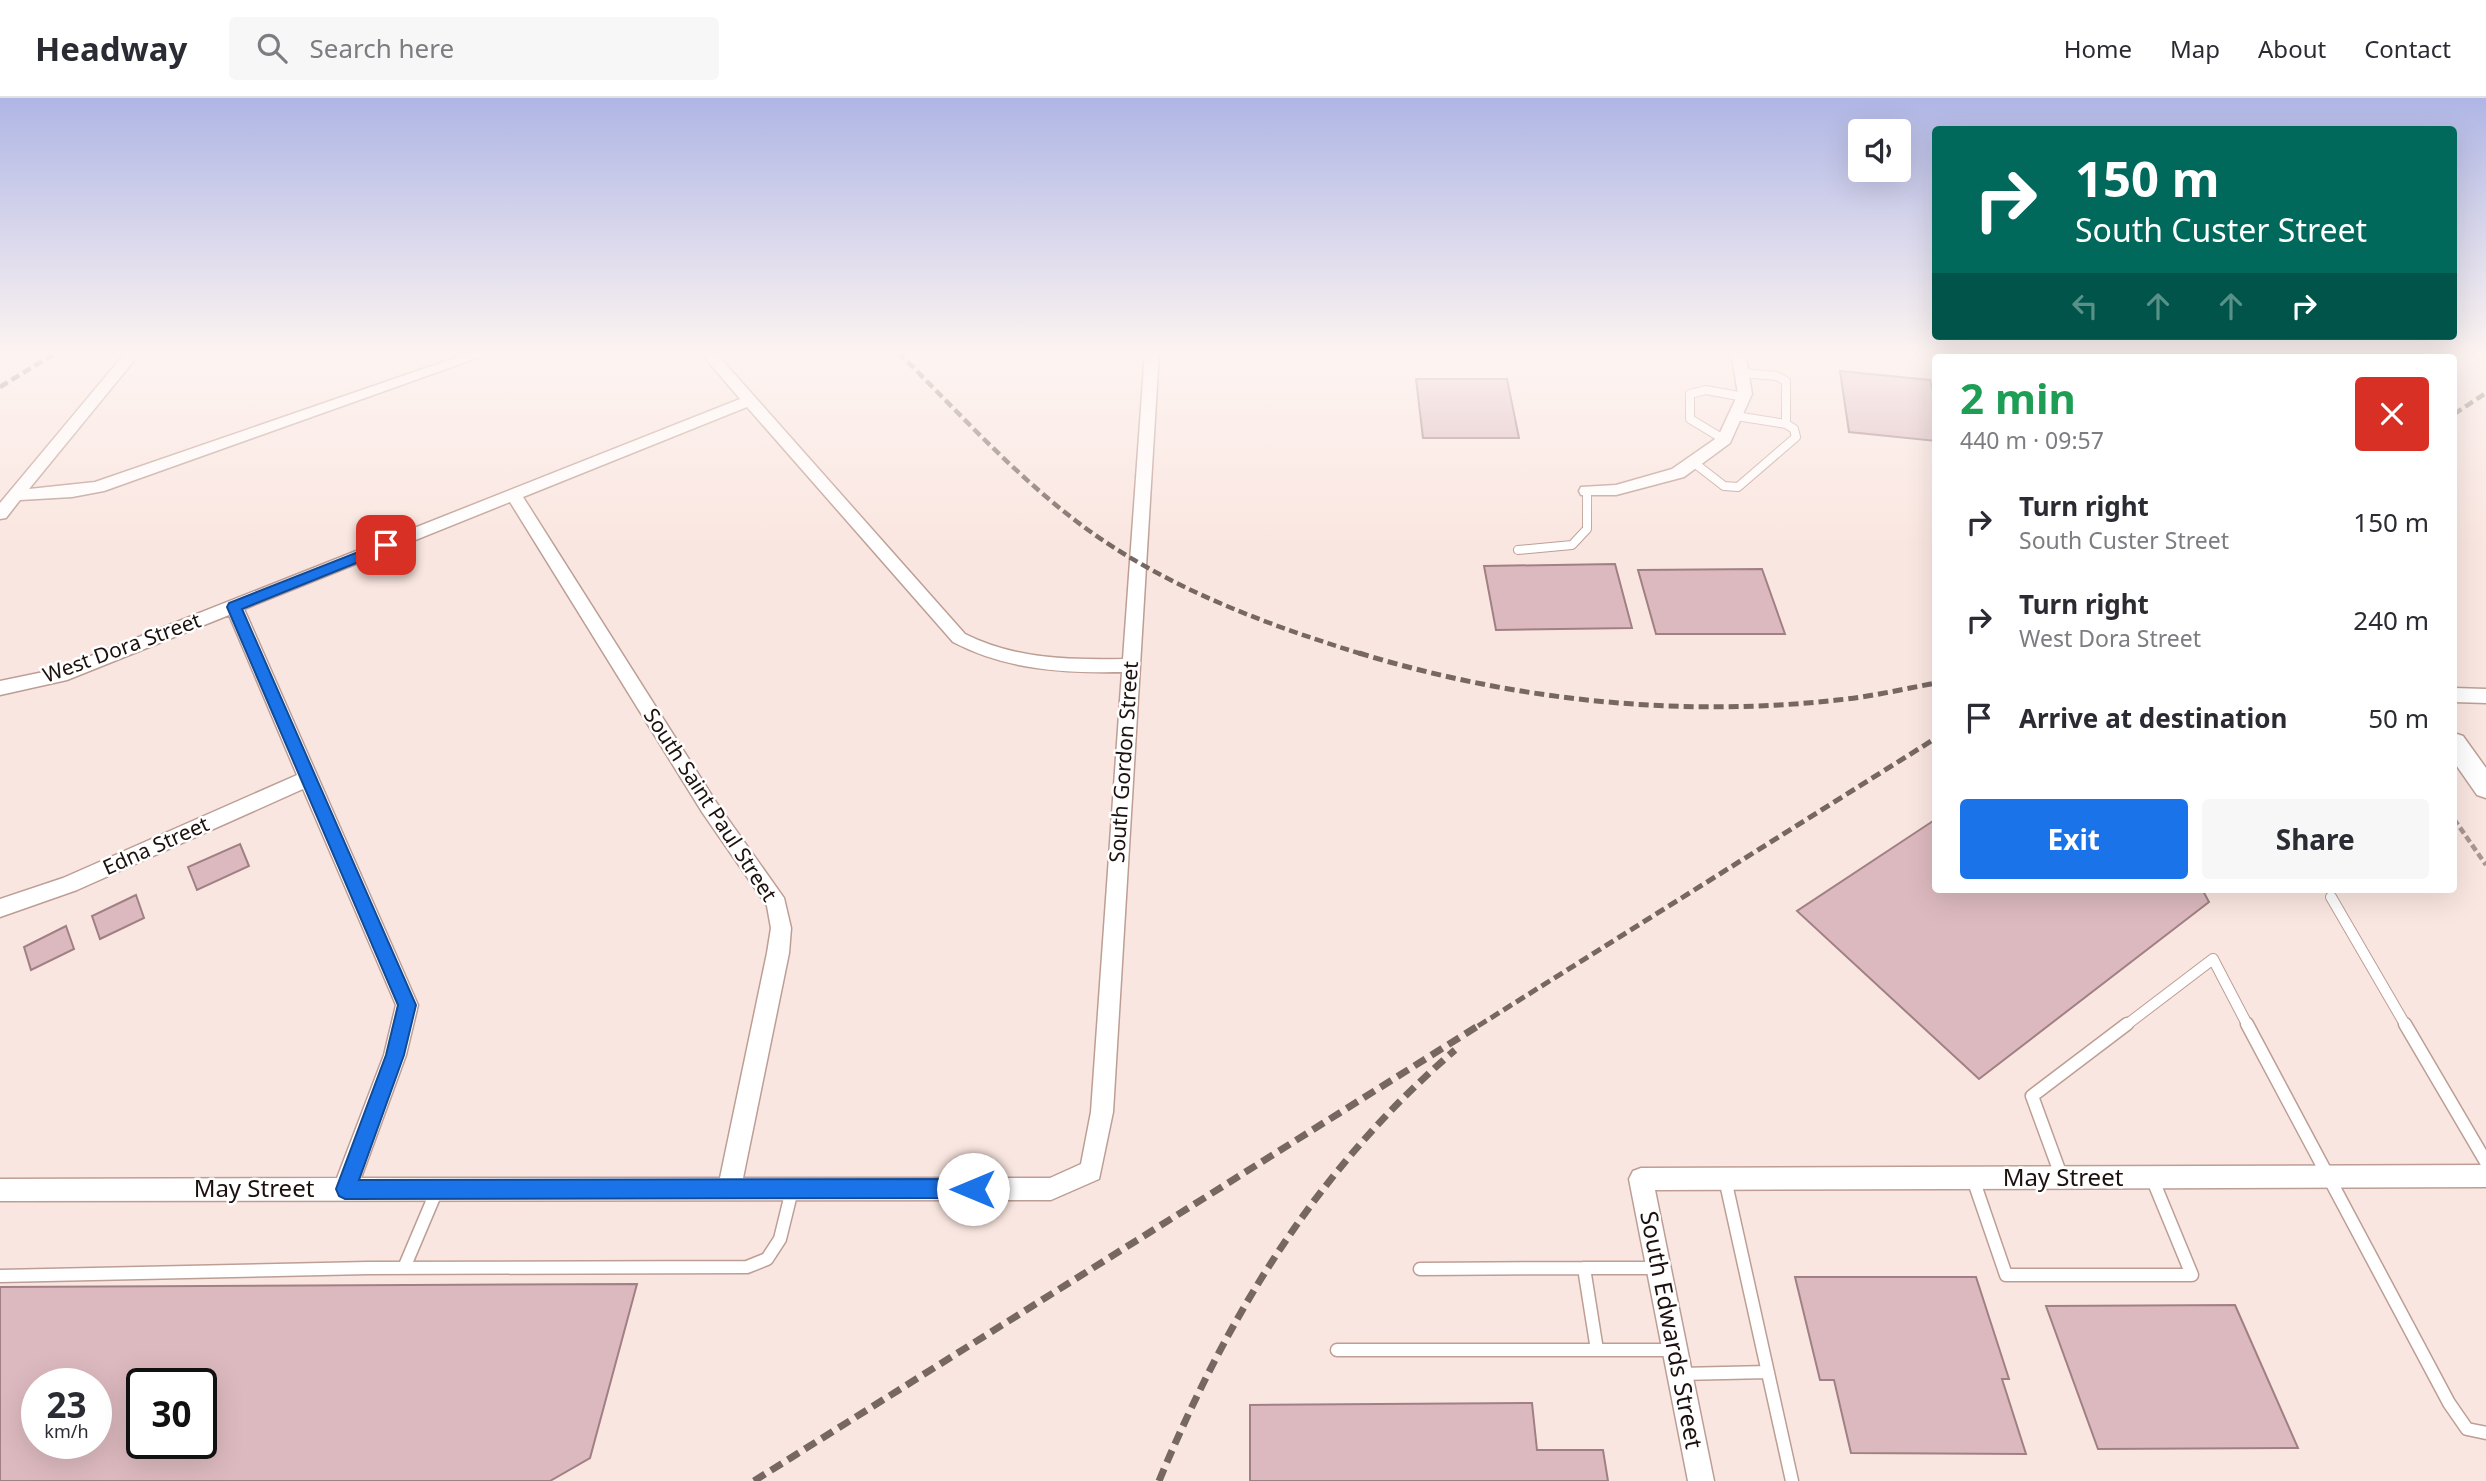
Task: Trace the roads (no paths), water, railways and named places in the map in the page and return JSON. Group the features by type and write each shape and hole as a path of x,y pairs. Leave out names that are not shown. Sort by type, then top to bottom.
{"main road":[{"path":"2457,747 2486,788"}],"street":[{"path":"0,514 80,417"},
{"path":"15,495 72,492 98,486 300,417"},
{"name":"West Dora Street","path":"0,688 61,675 710,417"},
{"path":"764,417 959,638 976,649 1023,661 1076,666 1130,665"},
{"name":"South Gordon Street","path":"1091,1171 1102,1112 1148,417"},
{"path":"1587,491 1628,487 1678,473 1725,440 1736,417"},
{"name":"South Saint Paul Street","path":"513,494 709,807 777,904 781,928 778,953 729,1189"},
{"path":"234,607 407,1005 395,1055 345,1189"},
{"path":"2457,695 2486,696"},
{"name":"Edna Street","path":"0,908 70,884 309,778"},
{"name":"May Street","path":"0,1191 1051,1189 1091,1171"},
{"name":"May Street","path":"1641,1178 2486,1176"},
{"name":"South Edwards Street","path":"1641,1178 1701,1481"}],"lane":[{"path":"1690,417 1725,440"},
{"path":"1693,462 1724,485 1738,487 1796,437 1794,429 1786,424 1739,417"},
{"path":"1786,417 1786,424"},
{"path":"1518,550 1572,545 1587,529 1587,491"},
{"path":"2331,897 2486,1162"},
{"path":"2062,1178 2032,1096 2213,959 2370,1259 2449,1403 2467,1429 2486,1433"},
{"path":"1725,1178 1791,1481"},
{"path":"1973,1178 2006,1275 2192,1275 2152,1178"},
{"path":"404,1268 437,1189"},
{"path":"0,1276 404,1268 747,1267 767,1259 780,1238 793,1189"},
{"path":"1584,1268 1597,1350"},
{"path":"1420,1269 1659,1268"},
{"path":"1337,1350 1597,1350 1768,1372"}],"railway":[{"path":"961,417 1052,502 1143,565 1214,601 1365,655"},
{"path":"1359,653 1476,683 1596,701 1656,705 1777,705 1849,699 1932,684"},
{"path":"1478,1026 1932,741"},
{"path":"754,1481 1481,1024"},
{"path":"1159,1481 1215,1360 1281,1248 1360,1144 1405,1096 1455,1050"}]}
